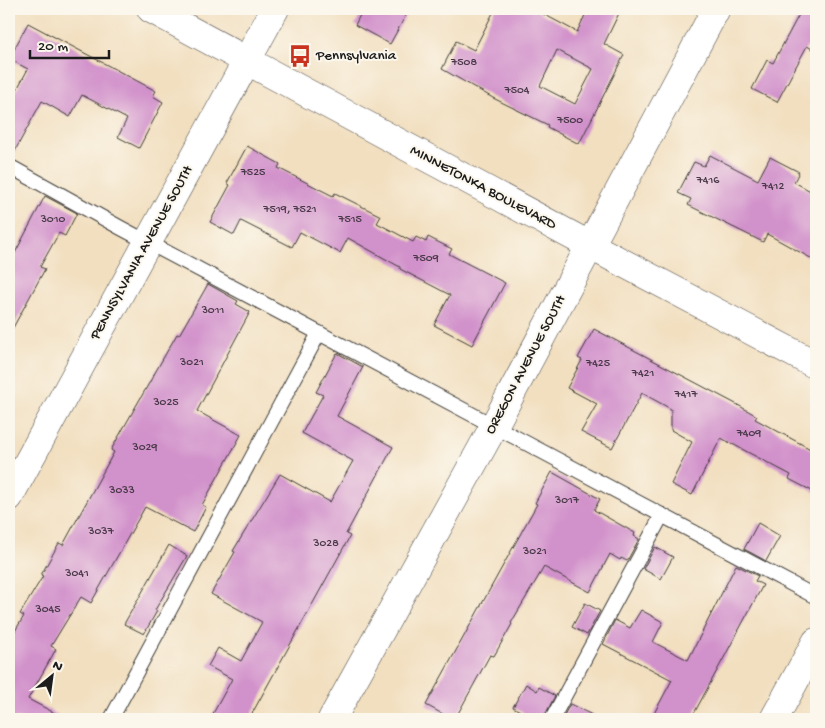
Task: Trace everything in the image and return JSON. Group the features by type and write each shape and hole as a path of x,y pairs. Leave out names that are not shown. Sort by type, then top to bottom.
{"street":[{"name":"MINNETONKA BOULEVARD","path":"151,9 590,246 816,365"},
{"name":"PENNSYLVANIA AVENUE SOUTH","path":"9,497 275,9"},
{"name":"OREGON AVENUE SOUTH","path":"332,719 494,426 716,9"},
{"path":"774,719 816,642"}],"lane":[{"path":"9,166 147,242 816,597"},
{"path":"111,719 319,333"},
{"path":"552,719 662,515"}],"building":[{"path":"363,9 394,9 406,15 390,44 355,25"},
{"path":"495,9 534,9 577,32 588,9 621,9 604,44 624,55 579,144 547,127 548,125 493,98 442,69 456,41 474,50","holes":["557,50 593,69 575,104 540,86"]},
{"path":"802,9 816,9 816,51 807,46 777,102 752,89 767,60 773,63"},
{"path":"28,23 156,91 153,96 163,102 139,148 118,137 127,119 82,95 70,117 42,101 11,158 9,157 9,104 28,69 9,59"},
{"path":"247,146 280,164 278,168 333,196 335,193 381,216 377,223 413,242 416,237 426,242 428,237 452,249 449,254 505,283 472,345 434,325 450,295 400,269 400,267 348,238 340,253 300,232 292,247 241,221 234,235 210,222 230,185 227,183"},
{"path":"710,155 758,180 770,157 799,172 794,182 816,194 816,261 767,234 763,242 688,205 691,199 678,193 694,162 704,166"},
{"path":"45,196 77,213 65,236 59,233 40,267 45,269 9,335 9,249 15,253"},
{"path":"208,284 238,301 236,304 250,312 197,411 241,435 202,505 206,507 193,532 145,507 91,603 81,597 51,646 56,649 28,699 66,719 9,719 9,641 24,616 20,614 43,576 41,575 59,543 63,545 114,452 111,450 177,334 179,335"},
{"path":"594,329 736,404 757,416 755,419 816,452 816,493 789,479 791,475 721,438 692,495 671,484 692,442 671,430 671,409 642,393 612,448 581,432 597,404 567,388 582,360 578,358"},
{"path":"337,353 363,367 337,416 393,447 346,534 350,536 249,719 210,719 232,679 208,666 218,648 241,661 262,622 211,594 235,552 233,551 280,474 330,502 353,461 302,433 323,395 316,392"},
{"path":"552,472 600,499 594,510 635,533 634,536 639,539 627,561 621,558 620,560 610,554 590,592 544,567 494,656 490,655 455,719 452,719 426,705 537,504 535,503"},
{"path":"758,523 780,536 766,561 744,549"},
{"path":"169,545 187,556 155,610 157,611 144,634 124,624"},
{"path":"655,547 673,557 661,579 643,569"},
{"path":"736,565 758,576 755,581 763,585 691,719 651,719 672,680 603,644 615,620 630,628 641,610 663,622 653,642 688,660"},
{"path":"585,603 600,611 587,635 572,627"},
{"path":"526,684 537,691 539,687 555,696 543,719 534,719 513,707"},
{"path":"570,704 600,719 562,719"}],"place":[{"name":"Pennsylvania","path":"300,56"}]}
